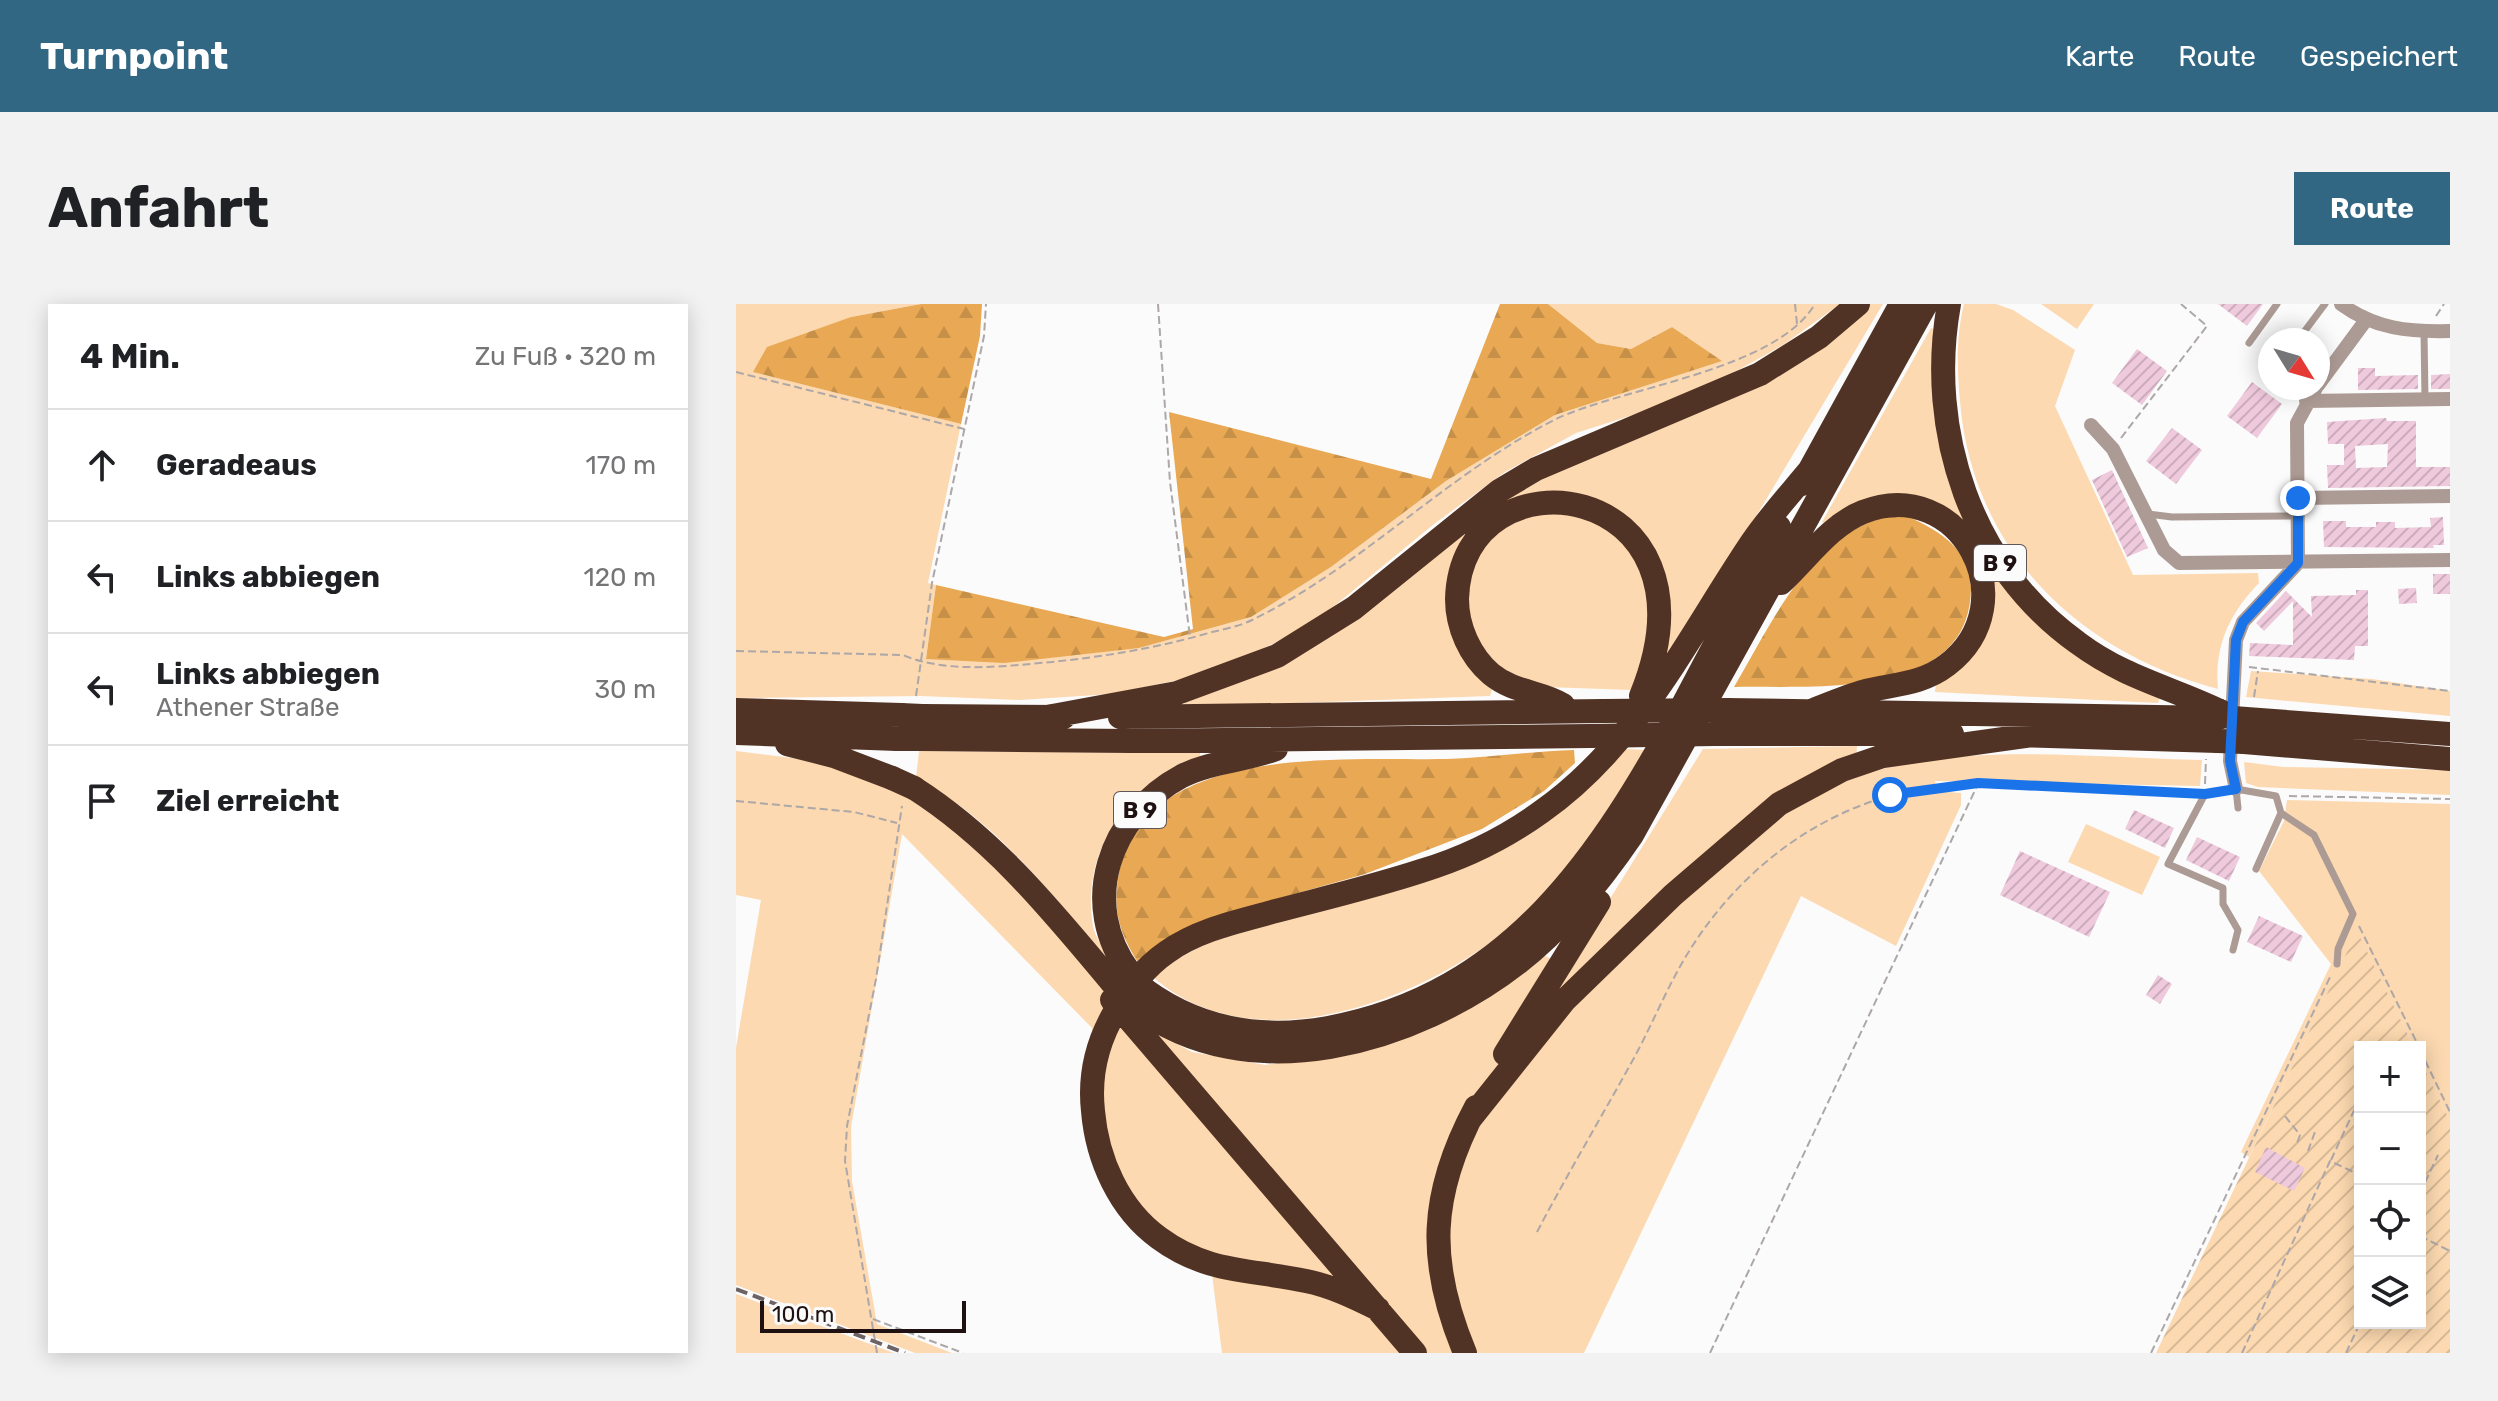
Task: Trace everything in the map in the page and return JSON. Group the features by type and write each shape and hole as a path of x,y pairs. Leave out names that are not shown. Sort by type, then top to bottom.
{"highway":[{"path":"1047,717 1177,693 1277,656 1354,608 1465,517 1524,476 1571,451 1678,411 1760,374 1819,337 1858,304"},
{"name":"B 9","path":"1901,304 1809,471 1660,747 1614,823 1558,898 1507,945 1437,993 1408,1007 1317,1030 1281,1033 1213,1027 1165,1005 1128,996 1108,934 1103,889 1114,846 1126,826 1145,804 1181,777 1223,761 1263,754 1301,740 1590,736 1714,734 2032,735 2230,726 2450,734"},
{"path":"1465,1353 1442,1286 1436,1226 1449,1168 1470,1119 1550,976 1601,899 1632,835 1926,304"},
{"name":"B 9","path":"1949,304 1942,359 1948,434 1966,501 1999,562 2042,614 2078,644 2230,726 2450,759"},
{"path":"1378,1309 1336,1289 1305,1280 1211,1266 1172,1246 1141,1223 1111,1178 1100,1152 1094,1121 1094,1069 1106,1027 1145,971 1183,943 1237,922 1421,871 1492,842 1565,793 1620,740 1662,683 1754,539 1809,471"},
{"path":"1576,712 1554,699 1522,693 1490,673 1476,659 1461,625 1457,587 1470,550 1503,516 1522,507 1564,501 1604,513 1638,543 1650,566 1661,616 1659,641 1653,665 1620,740"},
{"path":"1766,596 1841,524 1881,507 1921,508 1938,515 1952,524 1972,549 1981,570 1983,609 1971,641 1959,655 1916,681 1863,692 1816,709"},
{"path":"747,733 1047,717 1816,709 2230,726"},
{"path":"736,710 911,723 1301,740"},
{"path":"747,733 903,787 987,842 1128,996 1415,1353"},
{"path":"1470,1119 1564,1001 1673,895 1779,804 1842,770 1883,756 2032,735"},
{"path":"1128,996 1178,1034 1216,1047 1247,1051 1315,1048 1387,1034 1469,996 1521,961 1581,903 1632,835"}],"street":[{"path":"2341,304 2366,320 2394,329 2450,331"},
{"path":"2330,368 2366,320"},
{"path":"2236,789 2230,761 2236,640 2243,622 2298,563 2297,423 2306,401 2450,399"},
{"path":"2091,425 2113,449 2164,550 2179,563 2450,560"},
{"path":"2298,498 2450,496"}],"lane":[{"path":"2249,343 2277,304"},
{"path":"2307,328 2325,304"},
{"path":"2424,332 2425,399"},
{"path":"2145,513 2172,517 2298,516"},
{"path":"2236,789 2238,808"},
{"path":"2233,950 2238,930 2223,904 2223,888 2168,864 2205,794 2236,789 2276,796 2281,813 2314,835 2353,914 2338,949 2337,964"},
{"path":"2256,869 2281,813"}],"path":[{"path":"911,723 932,583 984,336 986,304"},
{"path":"1158,304 1170,482 1190,639"},
{"path":"1795,304 1797,326"},
{"path":"736,651 903,655 921,663 1004,667 1140,652 1251,621 1333,571 1448,484 1556,420 1734,360 1797,326 1815,304"},
{"path":"2113,449 2207,326 2181,304"},
{"path":"736,372 965,429"},
{"path":"2235,665 2450,691"},
{"path":"1537,1232 1692,946 1749,873 1781,849 1846,811 1890,795 1978,783 2205,794 2230,726 2259,668"},
{"path":"1710,1353 1978,783"},
{"path":"877,1353 845,1161 847,1126 876,979 903,787"},
{"path":"2276,796 2450,799"},
{"path":"736,801 854,812 899,824"},
{"path":"2353,914 2416,1041"},
{"path":"2151,1353 2337,964"},
{"path":"2426,1062 2450,1112"},
{"path":"2242,1353 2354,1110"},
{"path":"2285,1116 2300,1135 2296,1146"},
{"path":"2308,1151 2316,1129"},
{"path":"2424,1185 2438,1155"},
{"path":"2330,1161 2354,1172"},
{"path":"2426,1239 2450,1251"},
{"path":"871,1318 963,1353"},
{"path":"2346,1353 2357,1329"}],"shaded area":[{"path":"736,304 921,304 851,317 754,372 961,424 928,583 936,585 926,658 1139,648 1251,617 1331,567 1446,481 1555,415 1721,361 1672,327 1631,349 1597,343 1548,304 1840,304 1783,345 1731,374 1639,413 1576,433 1505,472 1434,524 1316,621 1257,652 1183,679 1111,694 1020,700 921,696 736,698"},
{"path":"1870,304 1883,304 1670,660 1632,690 1546,687 1498,670 1490,696 1185,707 1184,701 1233,683 1508,494 1853,320"},
{"path":"1964,304 1996,304 2013,310 2075,350 2055,406 2133,575 2258,573 2259,583 2240,606 2226,631 2219,658 2218,689 2167,672 2121,650 2078,621 2041,587 2010,548 1986,504 1969,455 1958,365"},
{"path":"2041,304 2094,304 2077,329"},
{"path":"1931,328 1938,330 1934,390 1940,438 1946,462 1977,540 1957,518 1828,525 1822,522"},
{"path":"1983,556 2160,697 2158,703 1935,692 1936,683 1971,656 1986,630 1988,615"},
{"path":"2251,671 2372,679 2450,691 2450,716 2246,697"},
{"path":"1857,746 1855,777 1938,759 1981,755 2071,755 2202,760 2200,786 1935,781 1937,791 1961,793 1961,805 1896,946 1801,896 1584,1353 1222,1353 1211,1266 1141,1223 1092,1104 1092,1028 902,834 851,1127 852,1181 877,1324 952,1353 915,1353 736,1285 736,1048 761,900 736,895 736,751 809,760 851,770 909,796 979,845 1151,1030 1192,1052 1265,1065 1346,1054 1433,1028 1492,994 1544,955 1567,968 1703,749"},
{"path":"1625,749 1646,750 1592,835 1546,894 1491,942 1447,970 1398,994 1346,1010 1294,1019 1243,1018 1196,1004 1153,977 1189,953 1226,936 1399,888 1481,859 1555,815 1590,786"},
{"path":"919,751 1200,753 1201,759 1133,802 1121,814 1104,843 1093,875 1091,909 1094,930 1109,959 1107,961 1043,884 997,836 945,795 916,778"},
{"path":"2244,762 2283,767 2450,770 2450,795 2258,787 2246,783"},
{"path":"2287,800 2450,804 2450,1121 2426,1072 2426,1041 2411,1041 2357,932 2249,1157 2241,1152 2331,964 2259,871 2284,821"},
{"path":"2086,824 2160,857 2142,895 2068,862"},
{"path":"2357,931 2411,1041 2354,1041 2354,1329 2426,1329 2426,1072 2450,1121 2450,1353 2156,1353"},
{"path":"736,1294 894,1353 736,1353"}],"green space":[{"path":"921,304 982,304 980,336 961,424 753,372 767,347 851,317"},
{"path":"1500,304 1548,304 1597,343 1631,349 1672,327 1722,361 1555,415 1446,481 1331,567 1251,617 1139,648 1004,663 926,659 936,585 1164,637 1193,629 1169,412 1431,479"},
{"path":"1901,514 1926,525 1949,541 1965,562 1970,575 1971,589 1963,626 1944,652 1916,669 1881,680 1804,687 1734,687 1781,606 1821,556 1844,536 1871,522"},
{"path":"1574,750 1575,763 1544,791 1482,829 1365,874 1210,918 1139,964 1126,942 1117,909 1117,886 1136,830 1167,800 1208,779 1255,767 1306,761 1463,758"}],"building":[{"path":"2218,304 2263,304 2247,326"},
{"path":"2137,349 2167,371 2142,405 2112,383"},
{"path":"2358,368 2375,368 2375,376 2418,375 2418,389 2358,390"},
{"path":"2450,374 2450,389 2431,389 2431,375"},
{"path":"2252,382 2258,386 2258,400 2277,400 2282,404 2257,438 2227,416"},
{"path":"2386,418 2387,421 2416,421 2416,467 2450,467 2450,486 2328,488 2327,465 2344,465 2344,444 2328,444 2327,422","holes":["2388,444 2387,467 2356,468 2355,446"]},
{"path":"2172,428 2202,450 2176,484 2146,461"},
{"path":"2112,470 2148,548 2127,557 2092,480"},
{"path":"2443,517 2444,545 2433,545 2434,548 2324,547 2323,521 2346,521 2346,527 2376,527 2376,522 2395,522 2395,528 2431,527 2430,518"},
{"path":"2433,574 2450,574 2450,594 2433,594"},
{"path":"2416,588 2417,603 2399,604 2398,589"},
{"path":"2356,590 2368,590 2368,646 2355,646 2354,660 2249,656 2250,643 2293,645 2293,601 2264,631 2256,623 2286,591 2312,617 2311,596 2356,595"},
{"path":"2134,810 2174,828 2165,848 2125,829"},
{"path":"2197,837 2240,857 2229,881 2186,860"},
{"path":"2020,851 2110,892 2089,937 2000,895"},
{"path":"2259,916 2303,936 2291,962 2247,942"},
{"path":"2158,975 2172,984 2160,1004 2146,995"},
{"path":"2266,1147 2305,1168 2294,1191 2255,1172"}],"railway":[{"path":"736,1289 905,1353"}],"route":[{"path":"1890,795 1938,786 1978,783 2205,794 2236,789 2230,761 2236,640 2243,622 2298,563 2298,498"}]}
